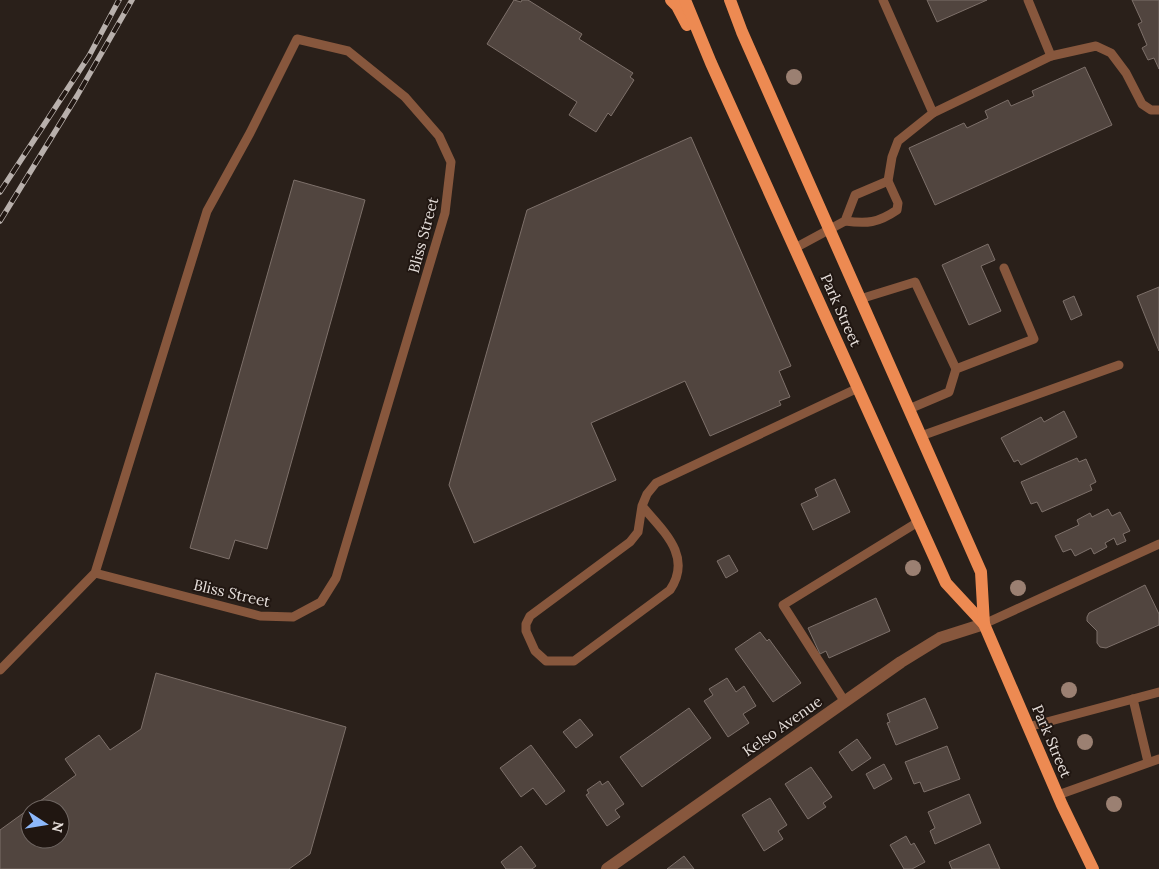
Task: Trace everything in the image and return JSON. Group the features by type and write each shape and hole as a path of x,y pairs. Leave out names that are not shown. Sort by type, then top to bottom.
{"main road":[{"path":"672,0 684,18 698,49 711,63"},
{"name":"Park Street","path":"685,0 711,63 946,583 984,624 1058,795 1093,869"},
{"name":"Park Street","path":"730,0 742,32 981,572 984,624"}],"street":[{"name":"Kelso Avenue","path":"607,869 902,662 940,638 984,624"}],"lane":[{"path":"883,0 933,113"},
{"path":"1028,0 1051,56"},
{"name":"Bliss Street","path":"0,670 96,573 207,211 250,133 297,39 348,51 405,97 439,136 451,162 446,214 336,578 320,602 293,618 260,616 96,573"},
{"path":"795,248 845,221 864,223 884,219 897,210 898,203 888,181 892,157 898,141 933,113 1051,56 1096,46 1111,53 1126,73 1142,104 1151,110 1159,110"},
{"path":"845,221 855,195 888,181"},
{"path":"956,369 1034,339 1004,268"},
{"path":"860,299 915,282 956,369 949,392 909,409"},
{"path":"921,436 1119,365"},
{"path":"642,506 666,535 676,551 679,572 670,590 574,661 546,661 535,651 526,631 526,624 530,616 630,542 638,532 642,506 647,494 656,484 858,388"},
{"path":"845,702 784,605 918,522"},
{"path":"984,624 1159,544"},
{"path":"1028,727 1159,692"},
{"path":"1133,699 1148,762"},
{"path":"1058,795 1159,759"}],"building":[{"path":"514,0 521,2 522,0 528,0 582,34 579,39 633,73 630,77 634,80 611,116 608,113 596,132 569,115 577,102 487,44"},
{"path":"927,0 987,0 937,22"},
{"path":"1132,0 1159,0 1159,69 1154,58 1148,60 1142,48 1147,45 1138,24 1142,22"},
{"path":"1085,67 1112,125 935,205 909,148 964,123 967,128 988,118 985,111 1008,100 1011,106 1034,96 1032,91"},
{"path":"691,137 791,366 779,371 790,397 779,401 781,405 710,436 685,381 591,423 616,480 474,543 449,485 527,210"},
{"path":"294,180 365,200 267,549 235,540 229,559 190,548"},
{"path":"988,244 995,260 981,266 1001,311 969,325 942,265"},
{"path":"1159,287 1159,351 1137,296"},
{"path":"1074,296 1082,315 1071,320 1063,301"},
{"path":"1064,411 1077,437 1021,465 1018,460 1014,462 1001,438 1041,417 1044,422"},
{"path":"1077,458 1079,462 1086,459 1096,482 1090,485 1092,490 1042,512 1037,502 1031,504 1021,482"},
{"path":"835,479 850,512 813,530 801,504 818,496 815,489"},
{"path":"1108,509 1112,516 1120,512 1130,531 1123,534 1126,541 1117,545 1114,538 1105,543 1107,547 1094,554 1091,548 1075,556 1071,549 1063,552 1055,536 1079,525 1077,520 1090,513 1092,517"},
{"path":"729,555 738,571 726,578 717,561"},
{"path":"1145,585 1159,614 1159,625 1106,648 1100,647 1097,643 1097,631 1087,621 1089,613"},
{"path":"876,598 890,631 829,658 826,651 820,654 808,628"},
{"path":"760,632 767,641 769,639 801,683 773,702 735,649"},
{"path":"156,673 346,727 310,854 289,869 0,869 0,830 20,816 20,849 70,849 70,799 43,799 76,775 65,759 99,735 110,750 141,729"},
{"path":"727,678 736,692 744,686 756,706 743,714 749,723 728,737 704,701 713,695 709,689"},
{"path":"925,698 938,728 896,745 887,723 890,722 887,714"},
{"path":"689,708 711,738 642,787 620,757"},
{"path":"580,719 593,735 576,748 563,732"},
{"path":"857,739 871,758 852,771 839,752"},
{"path":"531,745 565,791 546,805 533,788 521,797 500,768"},
{"path":"947,746 960,779 924,792 920,782 914,784 905,762"},
{"path":"884,764 892,779 874,789 866,774"},
{"path":"811,767 832,797 823,803 826,807 808,819 785,784"},
{"path":"600,781 602,785 608,781 624,804 615,810 620,817 607,826 586,795 589,793 587,790"},
{"path":"969,794 981,823 935,844 930,831 935,828 928,812"},
{"path":"770,798 787,825 778,831 783,839 764,851 742,815"},
{"path":"906,836 911,845 914,843 925,862 912,869 904,869 890,845"},
{"path":"989,844 1000,869 952,869 949,862"},
{"path":"521,846 536,866 532,869 506,869 501,862"},
{"path":"684,856 694,869 667,869"}],"railway":[{"path":"0,192 89,56 119,0"},
{"path":"0,221 77,96 132,0"}]}
